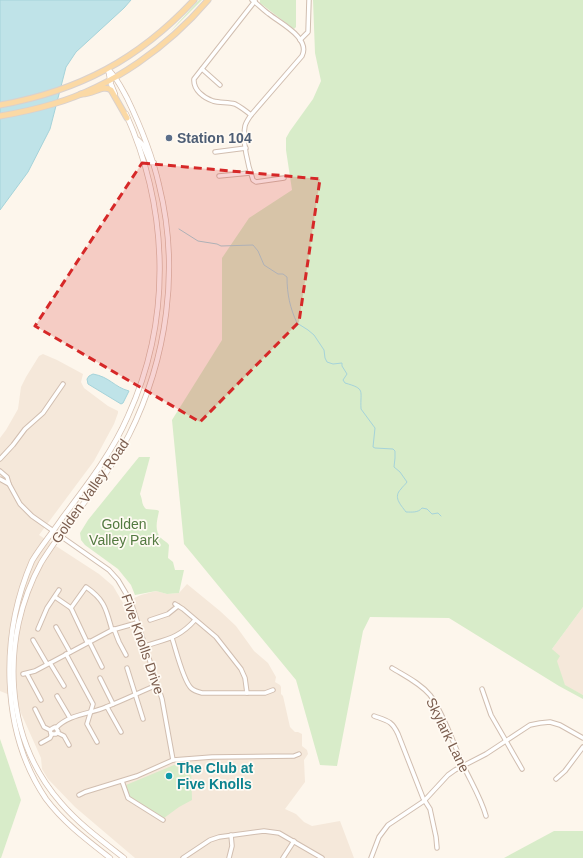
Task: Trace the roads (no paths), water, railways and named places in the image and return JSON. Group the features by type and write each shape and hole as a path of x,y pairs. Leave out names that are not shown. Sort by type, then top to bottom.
{"main road":[{"path":"0,105 41,96 83,81 108,69 158,35 194,0"},
{"path":"0,116 55,104 80,94 116,76 144,59 176,34 208,0"},
{"name":"Golden Valley Road","path":"108,69 116,76 141,129 154,163 162,195 169,253 167,305 158,357 144,402 128,437 97,486 47,554 33,577 17,620 11,666 17,721 34,764 48,788 75,818 124,858"},
{"name":"Golden Valley Road","path":"12,607 26,572 42,546 95,474 120,433 138,392 152,346 159,303 160,254 153,197 137,139 110,84 108,69"},
{"path":"80,94 88,94 104,87 108,88 111,90 127,118"},
{"path":"137,139 143,145 150,162 154,163"},
{"path":"11,732 24,764 46,800 77,832 110,858"}],"street":[{"path":"300,40 308,32 309,0"},
{"path":"251,115 241,107 234,104 212,101 196,90 193,84 194,79 254,1 261,9 296,34 303,43 305,50 302,56 251,115 246,126 244,137 250,172 253,180 256,182 284,178"},
{"path":"202,69 220,85"},
{"path":"215,152 246,148"},
{"path":"219,176 250,172"},
{"path":"0,459 25,429 43,413 64,384"},
{"name":"Five Knolls Drive","path":"0,471 7,477 9,484 25,510 53,532 102,564 118,580 131,602 157,685 166,718 173,760"},
{"path":"0,479 9,484"},
{"path":"71,608 86,587 100,598 104,604 113,630 126,655"},
{"path":"38,629 43,615 59,590"},
{"path":"55,597 71,608 102,667"},
{"path":"150,620 168,614 176,605 216,637 241,669 245,678 247,693"},
{"path":"145,646 172,638 186,630 195,620"},
{"path":"41,700 25,674 113,630 137,623"},
{"path":"56,627 93,704 87,724 97,742"},
{"path":"172,638 186,680 190,687 195,690 202,693 265,693 273,690"},
{"path":"33,640 64,686"},
{"path":"127,668 144,719"},
{"name":"Skylark Lane","path":"392,668 416,682 430,695 437,707 463,766 483,804 486,816"},
{"path":"100,678 113,704"},
{"path":"41,743 50,738 53,728 56,728 70,718 81,714 91,713 157,685"},
{"path":"482,689 491,715 522,769"},
{"path":"57,696 70,718"},
{"path":"106,707 120,732"},
{"path":"35,709 44,727 55,735 58,732"},
{"path":"374,716 389,721 394,726 424,801 430,809 437,848"},
{"path":"371,858 379,837 388,825 424,801 448,775 455,770 486,754 530,725 550,722 560,725 583,738"},
{"path":"56,728 58,732 64,736 69,745"},
{"path":"556,779 565,771 583,747"},
{"path":"79,795 138,776 173,760 212,757 294,756 299,754"},
{"path":"122,781 128,798 163,820"},
{"path":"183,858 210,840 219,837 250,832 272,831 294,841 322,858"},
{"path":"229,858 232,846 230,835"},
{"path":"283,858 294,841"}],"water":[{"path":"0,0 131,0 76,52 66,67 50,129 28,172 0,210"},
{"path":"93,374 104,377 119,387 129,391 123,403 121,404 88,384 87,379"}],"waterway":[{"path":"179,229 198,241 221,246 253,245 258,251 264,265 278,274 283,274 287,277 289,301 297,323 314,335 324,350 327,362 333,364 342,363 342,366 347,374 343,380 345,383 359,389 361,394 361,409 375,428 373,447 393,449 395,451 394,467 400,472 407,482 399,492 397,498 398,500 406,512 413,512 422,508 427,509 432,514 438,513 441,516"}],"place":[{"name":"Station 104","path":"169,138"},
{"name":"The Club at Five Knolls","path":"169,776"}],"park label":[{"name":"Golden Valley Park","path":"124,532"}]}
